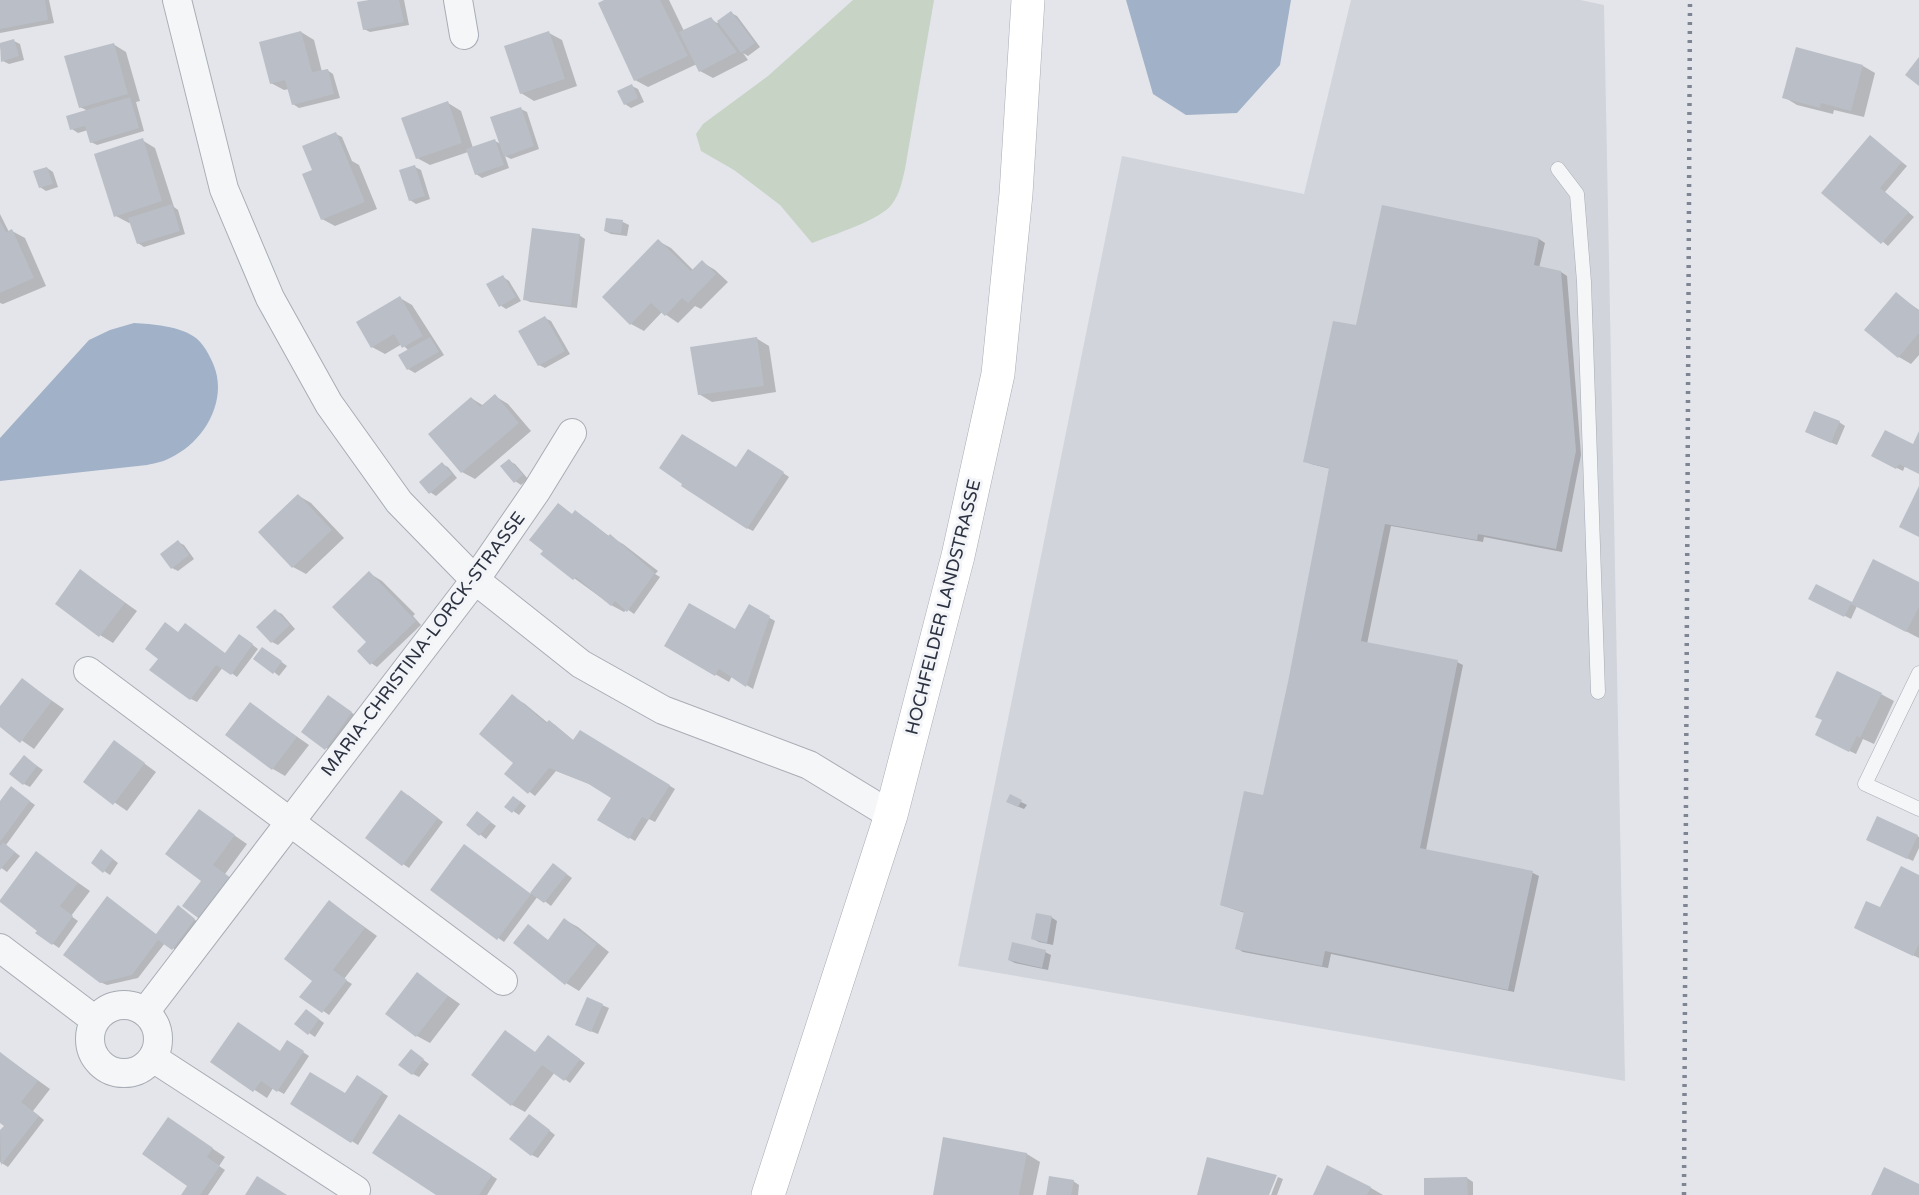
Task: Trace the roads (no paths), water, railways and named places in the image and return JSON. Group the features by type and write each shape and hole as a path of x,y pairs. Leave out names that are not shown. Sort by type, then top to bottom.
{"main road":[{"name":"HOCHFELDER LANDSTRASSE","path":"768,1195 891,815 958,556 998,375 1016,194 1028,0"}],"street":[{"path":"177,0 224,189 279,316 329,404 399,502 475,580 581,664 663,710 809,765 891,815"},
{"path":"458,0 464,35"},
{"name":"MARIA-CHRISTINA-LORCK-STRASSE","path":"145,1012 475,580 537,490 572,433"},
{"path":"87,671 503,981"},
{"path":"0,948 95,1020"},
{"path":"113,1006 135,1006 145,1012 152,1019 158,1038 153,1058 147,1065 129,1073 120,1073 102,1066 91,1049 91,1029 95,1020 113,1006"},
{"path":"153,1058 356,1190"}],"lane":[{"path":"1558,169 1577,194 1579,216 1584,282 1599,692"},
{"path":"1919,673 1865,784 1919,809"}],"water":[{"path":"1126,0 1291,0 1280,65 1237,113 1186,115 1153,94"},
{"path":"134,323 180,330 197,339 206,350 214,366 218,393 210,420 202,432 182,451 167,459 147,465 0,481 0,438 89,340 110,330"}],"railway":[{"path":"1684,1195 1690,0"}]}
